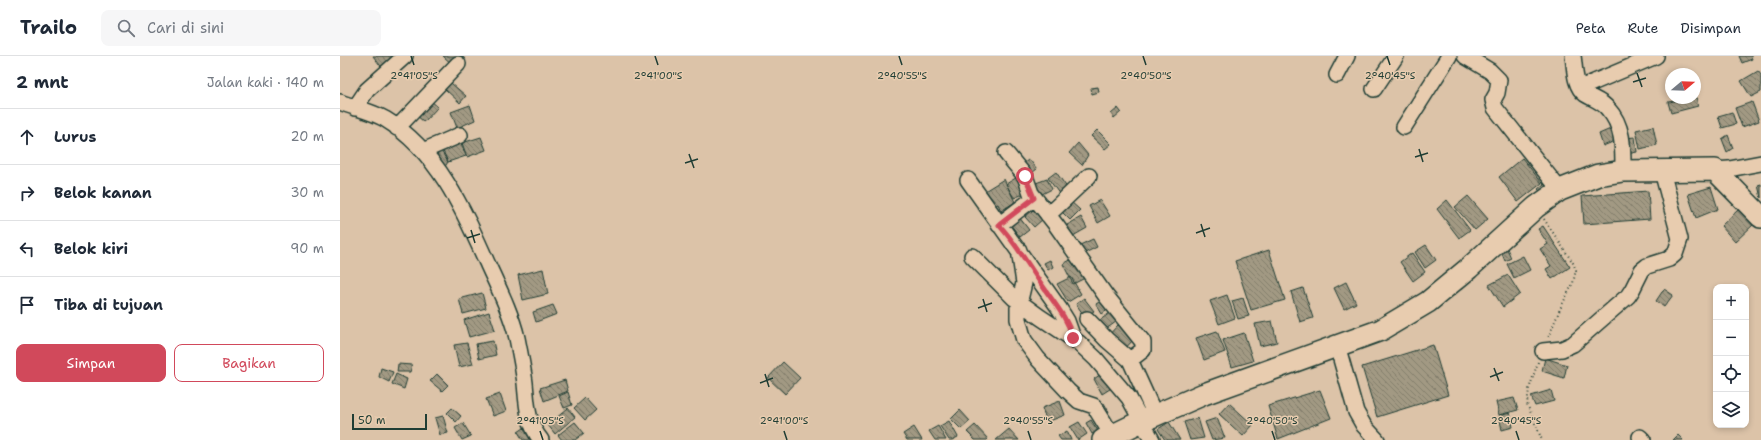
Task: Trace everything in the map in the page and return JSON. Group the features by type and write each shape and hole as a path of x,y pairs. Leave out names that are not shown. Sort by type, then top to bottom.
{"highway":[{"path":"1107,437 1204,394 1381,330 1428,302 1484,256 1536,207 1560,190 1598,175 1623,171 1715,170 1761,217"}],"street":[{"path":"355,108 367,90 405,56"},
{"path":"1337,75 1347,56"},
{"path":"1374,89 1396,56"},
{"path":"1404,127 1449,56"},
{"path":"1465,56 1490,71 1499,80 1498,93 1493,100 1495,108 1560,190"},
{"path":"1573,56 1580,88 1585,94 1599,101 1609,109 1618,126 1622,139 1623,171"},
{"path":"1580,88 1656,56"},
{"path":"397,128 458,64"},
{"path":"340,102 368,111 385,119 423,151 437,167 464,214 503,299 516,338 530,423 541,440"},
{"path":"423,151 460,135"},
{"path":"1006,153 1025,176 1034,198 1048,215 1106,296 1143,342 1143,350 1130,360"},
{"path":"1715,170 1761,163"},
{"path":"1543,351 1562,349 1573,344 1628,296 1642,270 1654,263 1669,259 1675,254 1680,239 1662,171"},
{"path":"1048,215 1089,176"},
{"path":"968,180 999,225 1019,250 1067,321 1073,338"},
{"path":"999,225 1034,198"},
{"path":"1019,250 1024,283 1018,319 1024,340 1038,359 1079,401 1094,406 1107,437"},
{"path":"972,256 1020,302 1040,318 1073,338 1110,374 1129,398 1149,418"},
{"path":"1087,319 1106,340 1130,360 1149,418 1152,440"},
{"path":"1337,345 1356,412 1364,426 1377,440"}],"path":[{"path":"1536,207 1573,263 1576,270 1573,283 1560,309 1534,373 1527,404 1542,440"}],"building":[{"path":"373,56 400,56 383,69"},
{"path":"443,56 463,56 454,66"},
{"path":"1739,56 1751,56 1752,59 1742,63"},
{"path":"1758,71 1761,75 1761,92 1751,97 1741,81"},
{"path":"451,83 466,96 460,103 445,89"},
{"path":"1098,87 1099,92 1092,94 1091,88"},
{"path":"430,100 438,107 424,122 416,115"},
{"path":"1752,102 1759,121 1742,127 1735,108"},
{"path":"1669,104 1698,104 1698,106 1671,113"},
{"path":"470,105 475,120 457,128 451,112"},
{"path":"1118,108 1121,112 1114,118 1111,114"},
{"path":"1732,112 1736,124 1722,128 1718,116"},
{"path":"1653,126 1657,145 1640,149 1636,130"},
{"path":"1615,127 1620,139 1603,146 1599,134"},
{"path":"1097,130 1111,144 1105,149 1091,136"},
{"path":"1728,135 1733,148 1727,152 1722,139"},
{"path":"481,137 486,150 467,157 462,143"},
{"path":"1635,137 1637,152 1627,154 1625,138"},
{"path":"461,143 466,156 448,162 442,149"},
{"path":"1078,143 1088,155 1082,165 1069,153"},
{"path":"440,149 448,162 444,168 434,153"},
{"path":"1522,158 1542,183 1518,202 1499,177"},
{"path":"1029,159 1037,169 1028,176 1020,167"},
{"path":"1056,172 1068,189 1060,195 1048,178"},
{"path":"1019,176 1028,192 1014,198 1006,184"},
{"path":"1004,179 1015,202 1001,211 998,204 993,207 983,192"},
{"path":"1047,179 1052,189 1040,195 1033,184"},
{"path":"1544,184 1551,192 1545,197 1538,189"},
{"path":"1761,184 1761,198 1758,185"},
{"path":"1711,187 1718,209 1696,218 1688,194"},
{"path":"1648,191 1650,219 1584,224 1582,196"},
{"path":"1468,196 1488,219 1475,230 1455,207"},
{"path":"1100,200 1110,216 1098,223 1089,206"},
{"path":"1447,200 1470,230 1459,238 1437,209"},
{"path":"1070,201 1080,210 1070,220 1060,210"},
{"path":"1034,209 1043,219 1034,227 1025,217"},
{"path":"1739,209 1754,224 1735,242 1721,226"},
{"path":"1019,217 1029,230 1020,237 1010,224"},
{"path":"1081,217 1087,228 1073,236 1067,225"},
{"path":"1543,226 1570,267 1552,279 1546,269 1551,266 1540,249 1548,244 1538,229"},
{"path":"1093,239 1097,247 1085,253 1080,245"},
{"path":"1426,245 1436,260 1425,268 1415,252"},
{"path":"1506,246 1511,258 1505,261 1500,249"},
{"path":"1269,250 1285,300 1251,310 1235,261"},
{"path":"1412,253 1425,272 1413,281 1400,262"},
{"path":"1523,256 1530,270 1514,278 1507,264"},
{"path":"1074,258 1085,278 1073,284 1063,264"},
{"path":"1050,260 1053,267 1048,270 1044,263"},
{"path":"543,269 548,294 523,300 518,275"},
{"path":"1508,275 1520,294 1503,307 1489,285"},
{"path":"1071,277 1081,294 1068,302 1057,284"},
{"path":"1346,282 1356,303 1344,309 1334,288"},
{"path":"1303,288 1313,318 1300,322 1291,292"},
{"path":"1664,289 1673,295 1664,307 1656,301"},
{"path":"482,293 486,308 463,314 459,299"},
{"path":"1227,295 1235,318 1219,324 1210,301"},
{"path":"1084,298 1094,311 1085,317 1076,304"},
{"path":"1243,298 1249,316 1238,319 1232,301"},
{"path":"1102,300 1109,309 1102,314 1096,304"},
{"path":"553,305 557,314 536,322 533,312"},
{"path":"1114,310 1120,319 1102,332 1096,323"},
{"path":"489,312 495,330 469,337 464,320"},
{"path":"1272,321 1277,342 1260,346 1255,324"},
{"path":"1118,325 1134,339 1122,352 1106,338"},
{"path":"1217,331 1225,352 1204,360 1196,338"},
{"path":"1244,333 1253,361 1232,367 1223,340"},
{"path":"493,341 496,355 479,359 476,344"},
{"path":"467,343 473,364 459,367 454,345"},
{"path":"1433,345 1448,395 1377,417 1362,367"},
{"path":"1545,358 1567,365 1564,378 1542,371"},
{"path":"783,362 800,378 785,394 768,378"},
{"path":"398,364 412,365 410,372 397,372"},
{"path":"381,368 393,372 389,382 379,377"},
{"path":"1105,371 1113,387 1102,394 1094,379"},
{"path":"396,374 407,379 404,389 392,384"},
{"path":"437,374 448,385 442,391 430,381"},
{"path":"565,380 568,391 544,401 540,388"},
{"path":"1320,390 1331,418 1278,439 1268,406"},
{"path":"1551,390 1554,401 1535,406 1531,396"},
{"path":"568,392 572,405 564,408 559,396"},
{"path":"500,394 506,411 493,416 486,399"},
{"path":"585,398 596,410 585,420 574,408"},
{"path":"1514,398 1518,410 1499,415 1496,402"},
{"path":"1060,401 1065,415 1047,422 1042,408"},
{"path":"1104,403 1109,412 1104,415 1099,406"},
{"path":"1229,403 1253,425 1243,436 1219,414"},
{"path":"452,408 461,416 456,422 447,413"},
{"path":"568,408 575,417 555,434 548,425"},
{"path":"960,410 970,421 961,429 951,419"},
{"path":"1510,413 1513,427 1502,430 1499,416"},
{"path":"443,416 448,433 440,435 435,418"},
{"path":"1198,418 1204,438 1190,440 1184,422"},
{"path":"1217,418 1225,438 1212,440 1205,422"},
{"path":"1091,420 1098,431 1092,434 1086,423"},
{"path":"949,421 958,437 952,440 949,440 940,426"},
{"path":"575,422 584,433 575,440 562,440 558,435"},
{"path":"1079,422 1087,434 1078,440 1070,427"},
{"path":"1169,422 1180,440 1165,440 1158,429"},
{"path":"463,423 471,436 462,440 455,428"},
{"path":"975,425 988,439 987,440 975,440 967,432"},
{"path":"527,426 534,440 523,440 518,432"},
{"path":"938,426 946,440 935,440 929,431"},
{"path":"914,427 922,440 907,440 903,434"},
{"path":"1009,429 1019,440 996,440"},
{"path":"1067,431 1071,440 1061,440 1058,436"},
{"path":"1678,435 1683,440 1673,440"}],"route":[{"path":"1025,176 1034,198 999,225 1012,240 1043,287 1059,308 1070,327 1073,338"}]}
